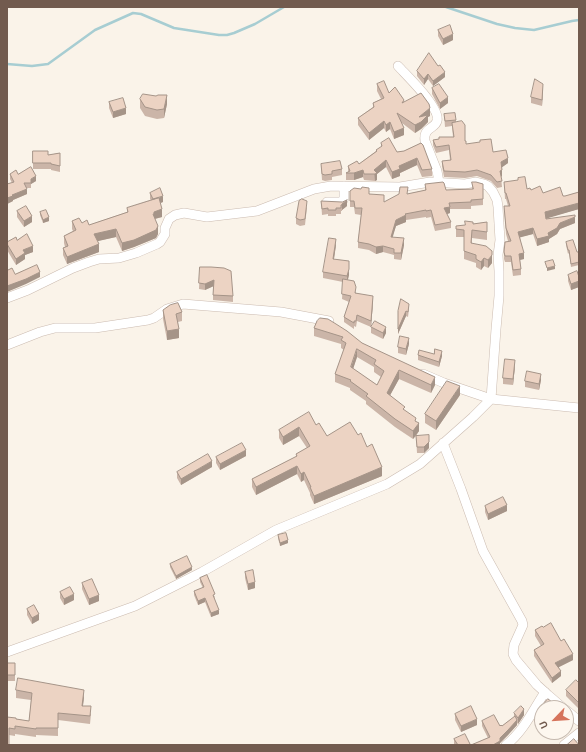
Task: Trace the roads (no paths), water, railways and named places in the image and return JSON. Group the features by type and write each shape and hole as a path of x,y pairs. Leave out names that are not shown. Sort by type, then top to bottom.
{"street":[{"path":"398,66 427,97 436,113 438,120 437,123 427,131 424,136 437,171 439,182"},
{"path":"7,298 89,262 106,258 119,258 157,244 165,234 165,228 169,219 175,215 184,213 206,216 257,211 314,189 332,186 394,187 430,182 465,184 476,182 488,186 497,200 500,240 498,255 499,296 491,399 472,417 420,464 387,484 276,530 202,572 135,606 7,652"},
{"path":"324,202 342,202 344,198 344,186"},
{"path":"7,345 40,332 55,328 100,327 148,320 167,309 182,304 280,312 332,322 338,326"},
{"path":"416,370 444,383 491,399 579,408"},
{"path":"443,443 483,551 522,621 523,625 514,645 516,660 554,700"},
{"path":"506,745 515,738 524,726 545,692"},
{"path":"564,745 579,733"}],"waterway":[{"path":"7,64 32,66 48,64 95,30 133,13 141,14 174,28 227,35 255,24 284,7"},
{"path":"446,7 497,24 534,30 579,20"}]}
